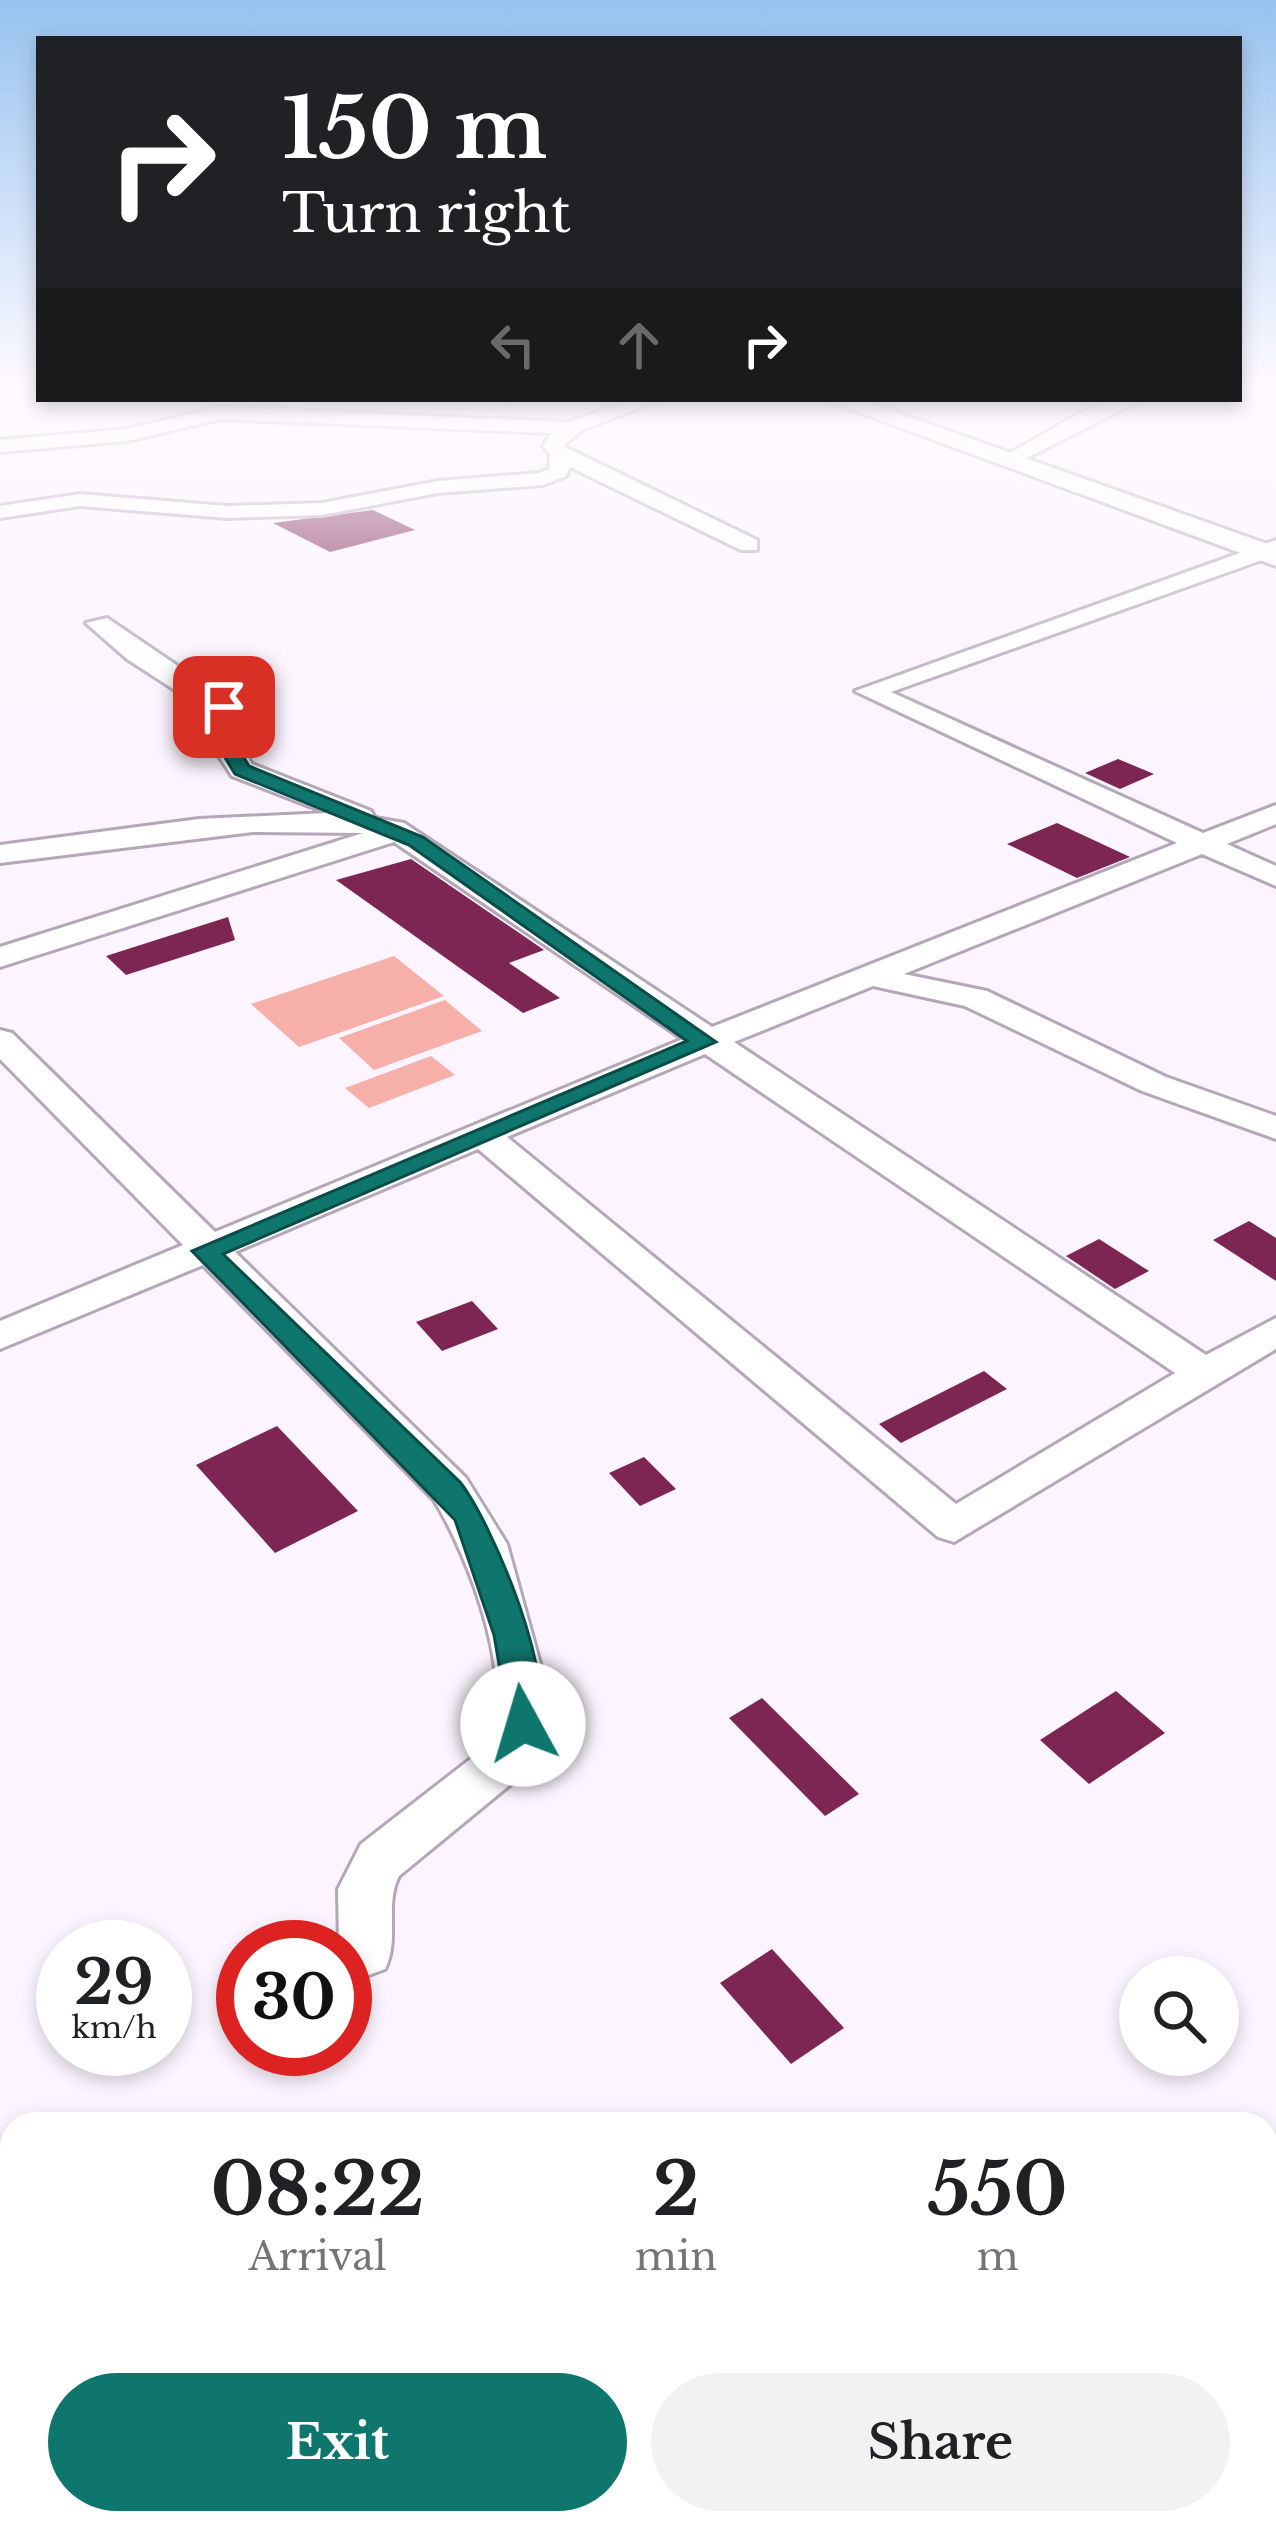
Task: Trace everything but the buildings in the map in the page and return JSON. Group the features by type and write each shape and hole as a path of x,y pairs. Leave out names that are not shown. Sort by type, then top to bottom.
{"main road":[{"path":"1140,506 1271,552"}],"street":[{"path":"0,512 39,506"},
{"path":"156,506 239,513 343,506"},
{"path":"667,506 748,545"},
{"path":"1271,552 868,691 1276,877"},
{"path":"98,623 136,654 238,719 242,730 233,756 242,770 387,828 1205,1374"},
{"path":"0,1336 704,1042 1276,814"},
{"path":"0,854 244,827 387,828"},
{"path":"0,957 387,828"},
{"path":"946,949 975,998"},
{"path":"871,978 975,998 1096,1058 1276,1128"},
{"path":"0,1040 449,1489 484,1544 525,1696 523,1724 504,1761 380,1860 365,1889 365,1920"},
{"path":"1213,1106 1276,1155"},
{"path":"483,1135 954,1526 1276,1331"}],"shaded area":[{"path":"394,956 444,996 299,1047 251,1004"},
{"path":"445,1000 482,1031 374,1070 339,1038"},
{"path":"431,1056 455,1075 369,1108 345,1088"}],"route":[{"path":"224,707 238,719 242,730 233,756 242,770 416,841 704,1042 206,1251 449,1489 470,1517 484,1544 510,1635 525,1696 523,1724"}]}
